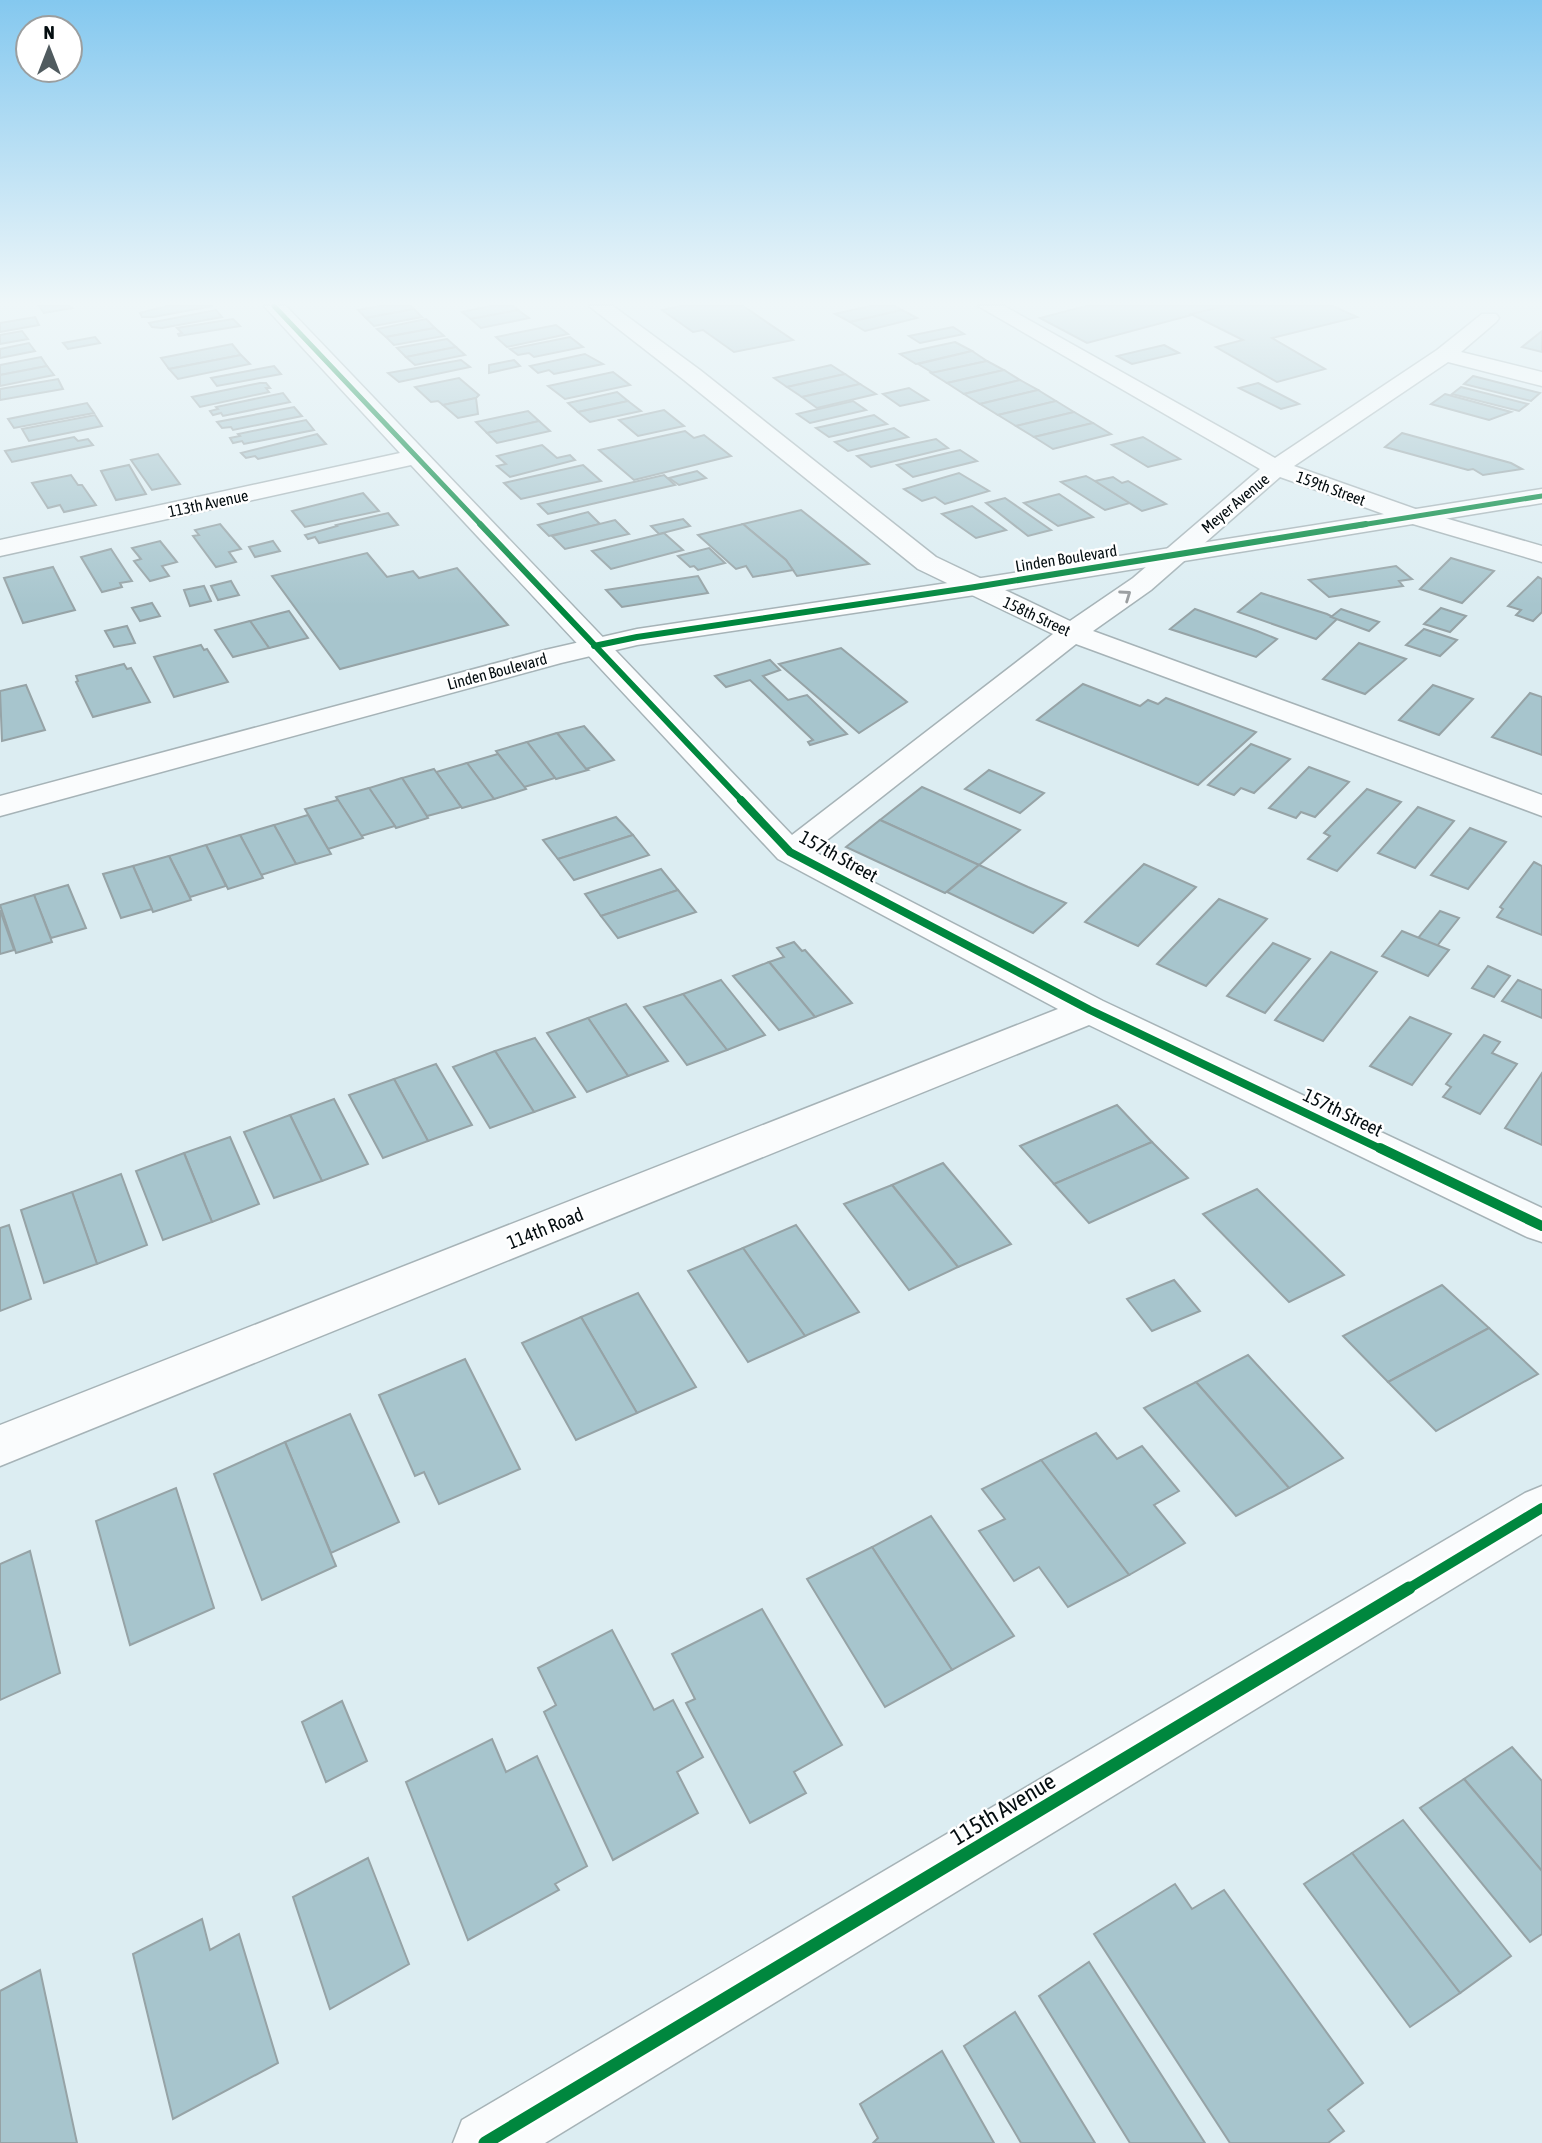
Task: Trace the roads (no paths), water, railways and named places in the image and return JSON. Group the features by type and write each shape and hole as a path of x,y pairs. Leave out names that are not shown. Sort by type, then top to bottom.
{"street":[{"name":"157th Street","path":"367,406 790,852 1090,1010 1542,1226"},
{"name":"158th Street","path":"731,406 927,564 1072,633 1542,806"},
{"name":"159th Street","path":"1166,406 1276,468 1415,517 1542,554"},
{"name":"Meyer Avenue","path":"790,852 1072,633 1142,584 1276,468 1369,406"},
{"name":"113th Avenue","path":"0,548 415,457"},
{"name":"Linden Boulevard","path":"0,806 594,646 637,637 1542,496"},
{"name":"114th Road","path":"0,1446 1090,1010"},
{"name":"115th Avenue","path":"485,2143 1542,1508"}]}
